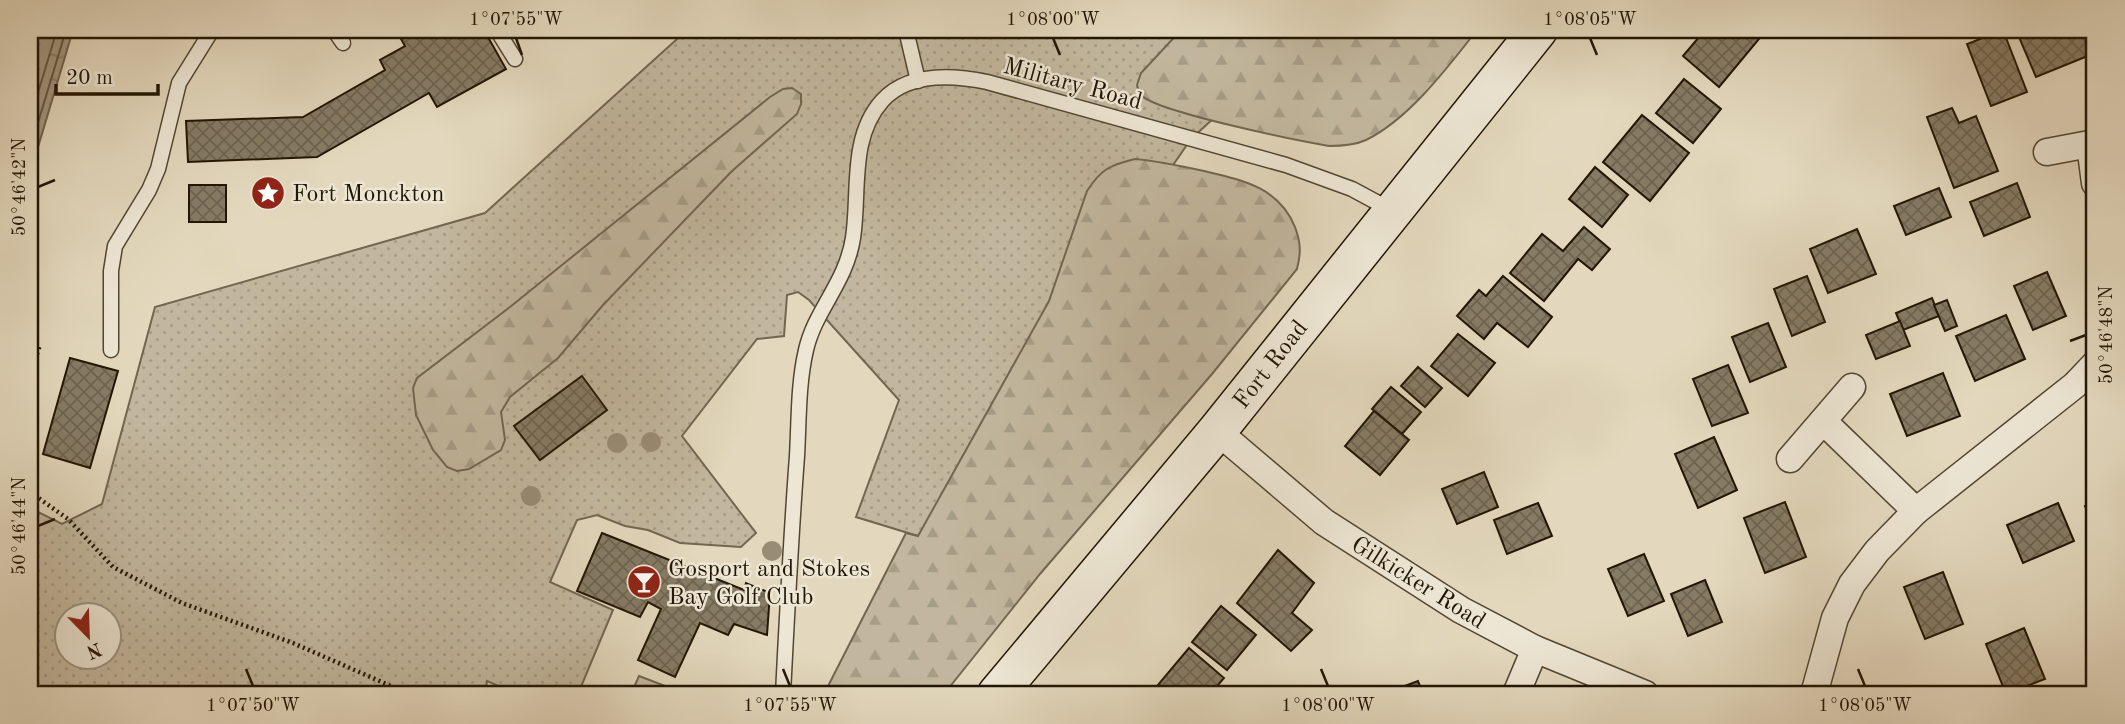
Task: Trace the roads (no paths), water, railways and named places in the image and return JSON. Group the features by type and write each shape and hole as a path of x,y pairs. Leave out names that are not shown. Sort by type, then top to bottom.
{"street":[{"name":"Fort Road","path":"997,694 1217,432 1538,30"},
{"path":"2047,152 2093,144 2095,183"},
{"path":"1814,694 1829,633 1845,596 1873,556 1916,511 2092,376"},
{"path":"1790,459 1852,387"},
{"path":"1823,421 1916,511"},
{"name":"Gilkicker Road","path":"1217,432 1324,522 1461,610 1535,649 1645,694"},
{"path":"1516,694 1535,649"}],"lane":[{"path":"111,350 111,271 115,246 149,190 158,169 176,92 183,74 212,30"},
{"path":"334,30 343,43"},
{"path":"497,30 515,59"},
{"path":"906,30 918,81"},
{"name":"Military Road","path":"783,694 805,352 813,330 845,270 850,254 860,151 867,124 883,100 893,92 918,81 951,77 971,79 1046,97 1286,165 1352,189 1392,211"}],"water":[{"path":"30,30 73,30 30,174"}],"place":[{"name":"Fort Monckton","path":"268,193"},
{"name":"Gosport and Stokes Bay Golf Club","path":"644,582"}]}
